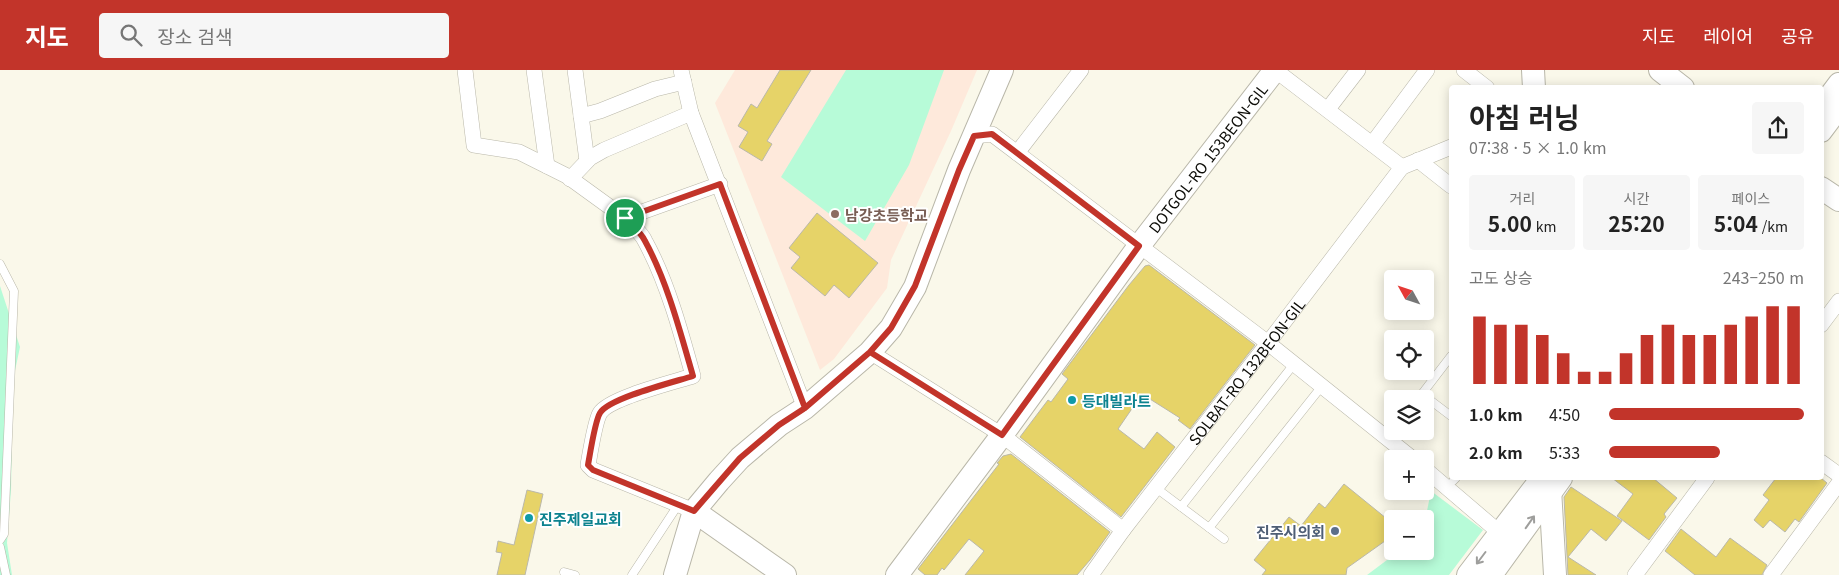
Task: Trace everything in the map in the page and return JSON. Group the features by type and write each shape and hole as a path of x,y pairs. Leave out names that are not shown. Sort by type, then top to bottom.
{"street":[{"path":"465,70 474,145 519,152 570,179 625,218 644,239 665,287 679,328 693,376 623,398 608,405 600,413 588,465 593,470 686,508 785,575"},
{"path":"534,70 547,166"},
{"path":"575,70 586,162"},
{"path":"674,575 686,508 740,458 779,425 805,408 870,352 891,328 915,286 955,179 1002,70"},
{"path":"1017,152 1081,70"},
{"path":"1275,70 1402,166 1449,148"},
{"name":"DOTGOL-RO 153BEON-GIL","path":"897,575 1002,435 1139,246 1275,70"},
{"path":"1328,109 1358,70"},
{"path":"1372,144 1427,70"},
{"path":"1464,70 1483,85"},
{"path":"1533,70 1534,85"},
{"path":"1660,70 1679,85"},
{"path":"581,116 600,111 683,76 691,113 805,408"},
{"path":"1824,104 1839,84"},
{"path":"1824,128 1839,108"},
{"path":"570,179 586,162 604,150 691,113"},
{"path":"974,136 992,134 1322,386 1384,430"},
{"path":"1418,160 1449,184"},
{"name":"SOLBAT-RO 132BEON-GIL","path":"1091,575 1123,530 1268,344 1402,166"},
{"path":"625,218 720,184"},
{"path":"1824,190 1839,200"},
{"path":"1824,321 1839,301"},
{"path":"870,352 1002,435 1123,530"},
{"path":"1396,440 1405,450"},
{"path":"1824,464 1839,475"},
{"path":"1434,477 1500,533"},
{"path":"1635,575 1706,480"},
{"path":"1468,575 1500,533 1545,481"},
{"path":"1491,575 1545,481"},
{"path":"1545,481 1554,575"},
{"path":"1771,575 1839,483"}],"lane":[{"path":"0,264 14,291 4,534 0,540"},
{"path":"1425,390 1449,359"},
{"path":"1181,507 1294,364"},
{"path":"1209,528 1322,386"},
{"path":"1434,405 1449,415"},
{"path":"1156,488 1224,540"},
{"path":"632,575 686,508"},
{"path":"0,547 6,575"},
{"path":"564,572 575,575"}],"shaded area":[{"name":"남강초등학교","path":"735,70 977,70 891,260 887,288 834,359 820,370 715,103"}],"green space":[{"path":"846,70 944,70 909,165 865,241 781,177"},
{"path":"0,286 20,347 13,380 11,490 7,543 12,575 0,575"},
{"path":"1434,493 1483,530 1449,575 1367,575 1387,560 1434,560 1434,510 1427,510 1429,500 1434,500"}],"building":[{"path":"780,70 811,70 767,141 772,144 762,161 739,147 748,132 738,126 751,104 757,108"},
{"path":"817,213 878,263 849,298 834,285 825,296 791,268 800,257 789,248"},
{"path":"1149,265 1255,345 1190,429 1178,420 1180,418 1142,394 1118,429 1144,449 1157,432 1175,447 1121,517 1020,437 1048,400 1051,402 1068,379 1062,374 1129,285 1145,266"},
{"path":"1011,454 1110,532 1077,575 965,575 984,551 969,539 944,570 942,568 937,575 925,575 918,569 999,464 997,463 1003,456"},
{"path":"1615,480 1655,480 1677,498 1664,514 1666,517 1649,540 1617,516 1633,494"},
{"path":"1774,480 1823,480 1827,483 1799,522 1795,519 1785,532 1770,520 1763,528 1754,520 1769,500 1763,495"},
{"name":"진주시의회","path":"1344,484 1384,516 1384,542 1347,568 1346,575 1262,575 1266,570 1254,560 1289,517 1301,526 1319,503 1325,508"},
{"path":"1571,487 1622,521 1606,541 1591,529 1568,557 1596,575 1568,575 1564,497"},
{"name":"진주제일교회","path":"527,490 543,494 525,575 497,575 502,553 496,552 498,541 514,545"},
{"path":"1681,529 1716,557 1730,538 1767,565 1762,575 1695,575 1665,551"}],"place":[{"name":"남강초등학교","path":"835,214"},
{"name":"등대빌라트","path":"1072,400"},
{"name":"진주제일교회","path":"529,518"},
{"name":"진주시의회","path":"1335,531"}],"route":[{"path":"625,218 644,239 665,287 693,376 623,398 608,405 600,413 588,465 593,470 694,511 740,458 779,425 805,408 870,352 1002,435 1139,246 992,134 974,136 959,170 915,286 891,328 870,352 842,375 805,408 720,184 625,218"}]}
